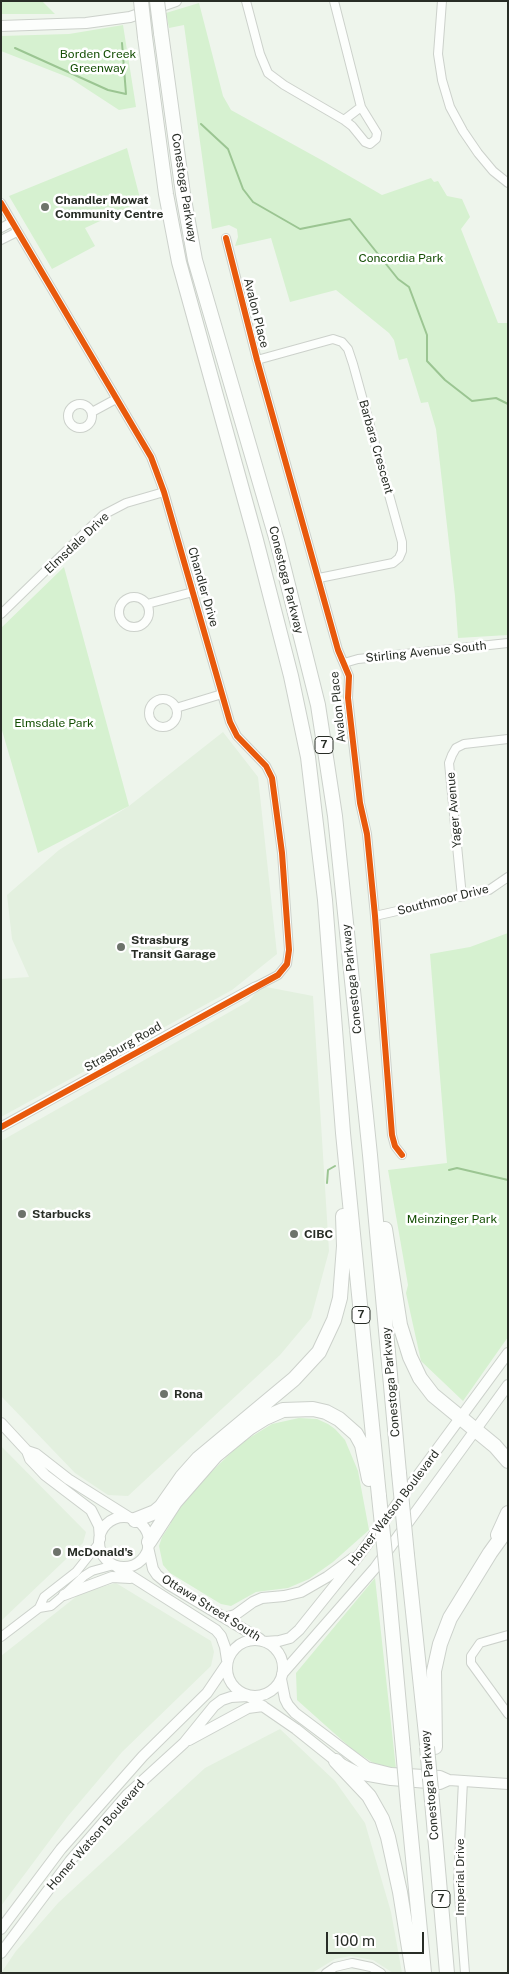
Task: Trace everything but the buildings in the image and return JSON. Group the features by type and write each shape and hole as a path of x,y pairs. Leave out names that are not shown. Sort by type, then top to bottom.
{"highway":[{"name":"Conestoga Parkway","path":"141,1 162,167 179,262 258,549 291,676 308,757 325,900 377,1501 388,1584 424,1973"},
{"name":"Conestoga Parkway","path":"157,1 183,194 195,260 277,541 318,705 335,816 370,1155 407,1555 431,1747 448,1973"},
{"path":"133,1519 155,1512 161,1507 182,1477 198,1459 294,1378 319,1352 334,1320 340,1298 344,1246 341,1158 344,1133"},
{"path":"370,1155 377,1174 400,1325 410,1357 420,1378 433,1396 464,1414 474,1430 496,1446 508,1461"},
{"path":"149,1544 175,1502 216,1455 249,1428 283,1410 313,1409 326,1412 339,1419 356,1434 362,1445 377,1501"},
{"path":"490,1554 508,1513"},
{"path":"431,1747 434,1671 440,1644 450,1618 508,1528"},
{"path":"336,1761 369,1796 382,1819 388,1837 400,1892 413,1973"}],"main road":[{"path":"1,26 86,23 130,17 176,1"},
{"name":"Homer Watson Boulevard","path":"265,1642 279,1641 295,1634 360,1554 508,1353"},
{"name":"Homer Watson Boulevard","path":"282,1676 375,1568 508,1385"},
{"path":"1,1423 27,1451 30,1459 45,1475 91,1510 99,1526 103,1556 114,1565 126,1567 136,1564 144,1557 149,1544 145,1529 133,1519 68,1479 36,1454 27,1451"},
{"path":"100,1541 107,1525 113,1520 121,1518 133,1519"},
{"name":"Ottawa Street South","path":"149,1544 153,1569 157,1576 265,1642"},
{"path":"225,1618 235,1615 262,1598 300,1592 327,1577 347,1561 360,1554"},
{"name":"Ottawa Street South","path":"114,1565 216,1630 222,1636 227,1663"},
{"path":"64,1595 112,1577 132,1578"},
{"path":"449,1780 440,1784 376,1778 363,1775 336,1761 264,1706 236,1690 230,1683 227,1674 227,1663 232,1651 241,1643 252,1640 265,1642 278,1651 283,1666 282,1676 285,1698 288,1705 295,1713 367,1767 391,1773 440,1776 449,1780 508,1784"},
{"name":"Homer Watson Boulevard","path":"1,1929 61,1849 139,1760 207,1693 227,1663"},
{"path":"248,1696 256,1697 271,1691 282,1676"},
{"name":"Homer Watson Boulevard","path":"1,1953 70,1861 136,1786 184,1743 214,1706 222,1700 231,1697 248,1696"},
{"path":"184,1743 248,1708 264,1706"}],"street":[{"path":"246,1 260,54 268,73 284,85 344,120 352,126 365,142 370,144 376,139 377,133 360,107 334,1"},
{"path":"442,1 438,54 442,80 450,107 462,131 478,153 493,171 508,183"},
{"path":"344,120 360,107"},
{"name":"Chandler Drive","path":"1,203 152,457 234,731 263,762 270,774 282,853 289,950 287,964 278,974 255,987"},
{"path":"1,228 12,222"},
{"path":"1,240 17,232"},
{"name":"Avalon Place","path":"226,238 257,360 338,650 349,676 348,698 375,916 392,1134 395,1146 402,1156"},
{"name":"Barbara Crescent","path":"257,360 332,340 342,342 348,349 353,364 402,542 402,551 399,558 393,563 318,578"},
{"path":"92,412 116,398"},
{"name":"Elmsdale Drive","path":"1,614 103,515 126,503 164,492"},
{"path":"147,604 193,592"},
{"name":"Stirling Avenue South","path":"344,663 358,659 508,643"},
{"path":"176,708 222,694"},
{"name":"Yager Avenue","path":"462,897 449,764 456,748 464,744 508,739"},
{"name":"Southmoor Drive","path":"375,916 489,890 508,877"},
{"name":"Strasburg Road","path":"1,1127 255,987"},
{"path":"39,1608 44,1597 76,1572 100,1541"},
{"path":"1,1637 39,1608 51,1606 84,1576 92,1571 114,1565"},
{"path":"508,1635 480,1643 471,1656 471,1663 508,1714"},
{"name":"Imperial Drive","path":"463,1781 458,1882 465,1973"},
{"path":"326,1973 335,1967 352,1963 371,1967 381,1973"}],"shaded area":[{"path":"223,732 258,777 277,954 232,990 1,1117 1,979 29,977 12,939 7,895 59,850 129,806"},
{"path":"261,986 313,996 329,1251 311,1318 280,1355 128,1496 108,1495 75,1473 1,1396 1,1141 249,1001"},
{"path":"1,1446 86,1532 83,1543 1,1621"},
{"path":"116,1583 211,1641 214,1652 211,1666 122,1752 68,1816 1,1906 1,1656 77,1596"},
{"path":"280,1729 335,1781 365,1823 391,1912 402,1973 393,1973 373,1960 351,1956 335,1959 312,1973 1,1973 16,1951 59,1902 205,1768"}],"green space":[{"name":"Borden Creek Greenway","path":"1,1 42,1 55,14 1,14"},
{"name":"Concordia Park","path":"199,3 223,96 231,110 382,195 431,178 434,182 438,181 447,196 462,199 470,217 461,229 498,323 508,323 508,635 458,638 436,429 428,402 421,403 407,358 399,360 394,340 389,333 336,290 290,302 271,238 235,246 238,237 237,229 229,225 212,229 184,25 169,28 166,13"},
{"name":"Borden Creek Greenway","path":"123,25 136,107 119,110 70,78 1,51 1,36 69,34"},
{"path":"127,148 141,202 85,228 95,246 52,269 9,196"},
{"name":"Elmsdale Park","path":"64,567 129,806 38,853 1,727 1,628"},
{"name":"Meinzinger Park","path":"508,933 508,1337 463,1401 421,1361 406,1293 408,1285 388,1170 447,1163 430,954 470,947"},
{"path":"299,1418 317,1419 328,1424 345,1440 358,1471 369,1530 333,1562 309,1579 288,1588 256,1592 231,1606 221,1604 170,1573 163,1565 159,1546 162,1537 171,1523 167,1520 199,1484 241,1443 272,1424"},
{"path":"375,1578 396,1769 378,1766 353,1750 297,1700 296,1673"}],"waterway":[{"path":"15,48 108,90 126,94 122,43"},
{"path":"201,124 228,149 243,189 253,202 300,229 350,219 398,279 409,287 427,335 427,361 445,380 472,401 496,398 508,404"},
{"path":"327,1183 328,1170 335,1166"},
{"path":"449,1170 457,1168 508,1180"}],"cycle path":[{"path":"1,203 151,457 164,492 230,722 237,736 266,766 272,778 282,853 289,950 287,964 278,975 1,1127"},
{"path":"226,238 257,360 338,650 349,676 348,698 360,803 367,834 375,916 392,1135 395,1146 402,1155"}],"place":[{"name":"Chandler Mowat Community Centre","path":"45,207"},
{"name":"Strasburg Transit Garage","path":"121,947"},
{"name":"Starbucks","path":"22,1214"},
{"name":"CIBC","path":"294,1234"},
{"name":"Rona","path":"164,1394"},
{"name":"McDonald's","path":"57,1552"}]}
